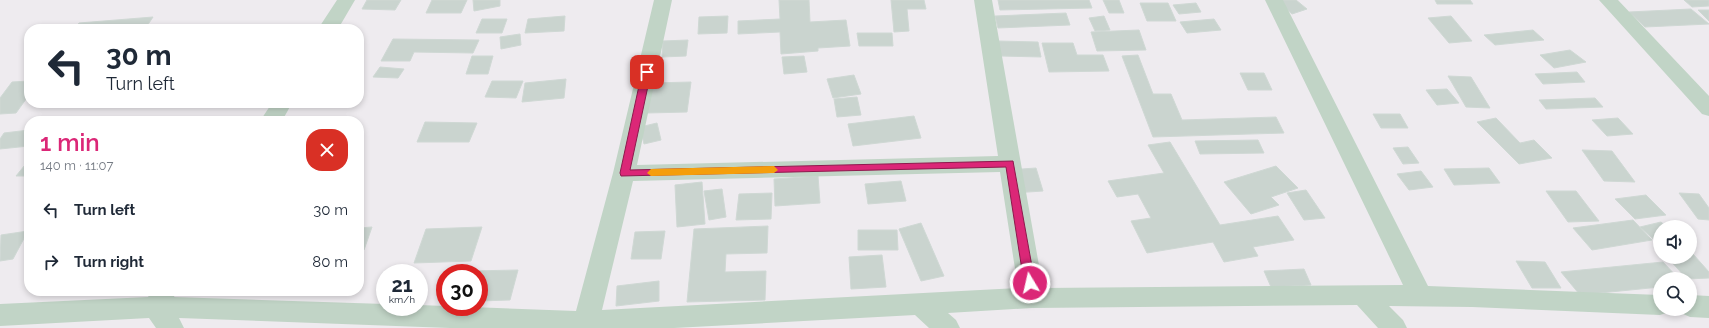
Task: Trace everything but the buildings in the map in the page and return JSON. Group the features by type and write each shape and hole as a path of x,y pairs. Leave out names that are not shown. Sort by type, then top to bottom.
{"street":[{"path":"331,24 346,0"},
{"path":"589,325 663,0"},
{"path":"983,0 1032,298"},
{"path":"1274,0 1421,296"},
{"path":"1608,0 1709,109"},
{"path":"624,173 1010,164"},
{"path":"1363,295 1394,328"},
{"path":"0,315 160,299 589,325 1032,298 1363,295 1653,305"},
{"path":"160,299 171,328"},
{"path":"920,304 947,328"},
{"path":"1697,306 1709,307"}],"slow traffic":[{"path":"651,173 774,170"}],"route":[{"path":"647,72 624,173 1010,164 1030,283"}]}
